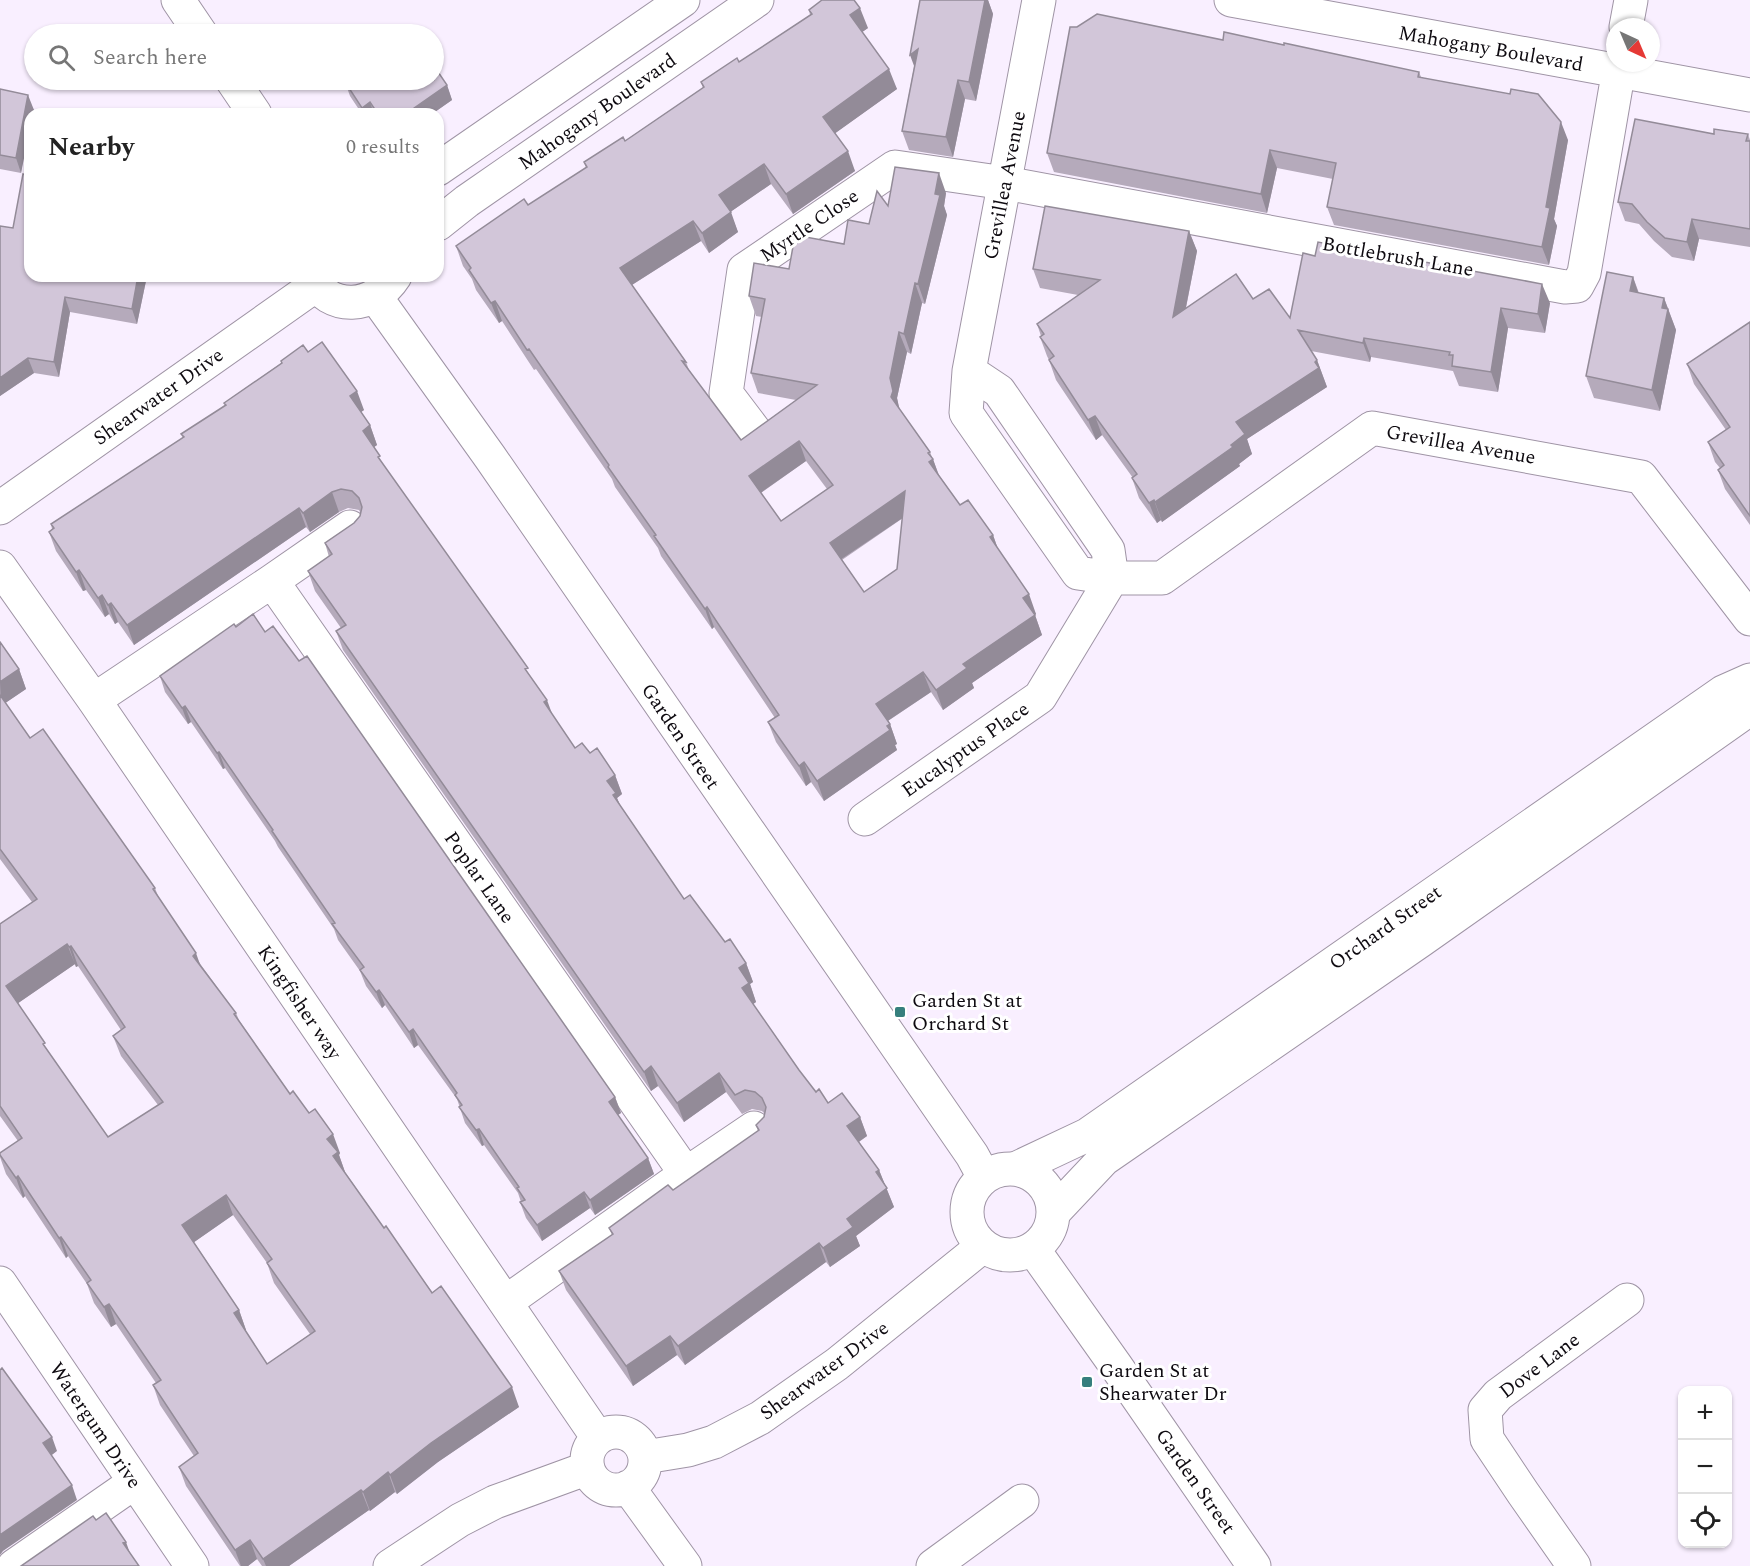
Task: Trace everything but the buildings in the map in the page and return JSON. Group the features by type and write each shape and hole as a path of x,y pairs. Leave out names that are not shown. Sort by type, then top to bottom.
{"street":[{"path":"178,0 194,24"},
{"path":"444,165 682,0"},
{"path":"693,0 715,30"},
{"name":"Mahogany Boulevard","path":"444,219 758,0"},
{"name":"Grevillea Avenue","path":"1039,0 969,371 999,392 1108,550 1112,578 1162,578 1372,428 1641,477 1750,620"},
{"name":"Mahogany Boulevard","path":"1231,0 1606,65"},
{"path":"1628,18 1632,0"},
{"name":"Bottlebrush Lane","path":"1005,183 1542,283 1565,287 1577,286 1584,273 1618,72"},
{"name":"Mahogany Boulevard","path":"1642,72 1750,95"},
{"path":"239,90 251,108"},
{"name":"Myrtle Close","path":"754,430 726,393 744,270 895,166 1005,183"},
{"name":"Shearwater Drive","path":"0,507 310,282"},
{"path":"315,282 327,295 347,302 362,302 385,286"},
{"name":"Garden Street","path":"385,286 521,501 972,1155 984,1177"},
{"path":"94,700 350,527"},
{"name":"Kingfisher way","path":"0,567 94,700 506,1302 593,1453"},
{"name":"Eucalyptus Place","path":"865,819 1040,697 1112,578"},
{"name":"Poplar Lane","path":"272,581 686,1174"},
{"name":"Orchard Street","path":"1017,1168 1087,1135 1723,692 1750,680"},
{"name":"Orchard Street","path":"1054,1212 1104,1159 1440,927 1741,715 1750,706"},
{"path":"506,1302 754,1128"},
{"path":"1017,1168 1034,1175 1046,1187 1054,1212 1050,1229 1040,1244 1016,1255 1007,1255 983,1246 971,1232 966,1216 967,1207 972,1190 984,1177 999,1169 1017,1168"},
{"name":"Shearwater Drive","path":"645,1457 688,1450 714,1442 760,1418 837,1364 983,1246"},
{"name":"Garden Street","path":"1033,1249 1254,1566"},
{"name":"Dove Lane","path":"1574,1566 1522,1494 1487,1439 1485,1410 1498,1395 1627,1300"},
{"name":"Watergum Drive","path":"5,1301 135,1482 192,1566"},
{"path":"390,1566 469,1515 593,1453 606,1434 614,1432 631,1436 643,1448 645,1457 642,1474 628,1486 612,1489 604,1487 597,1482 593,1453"},
{"path":"14,1566 135,1482"},
{"path":"628,1486 685,1566"},
{"path":"943,1563 1022,1501"}],"place":[{"name":"Garden St at Orchard St","path":"900,1012"},
{"name":"Garden St at Shearwater Dr","path":"1087,1382"}]}
